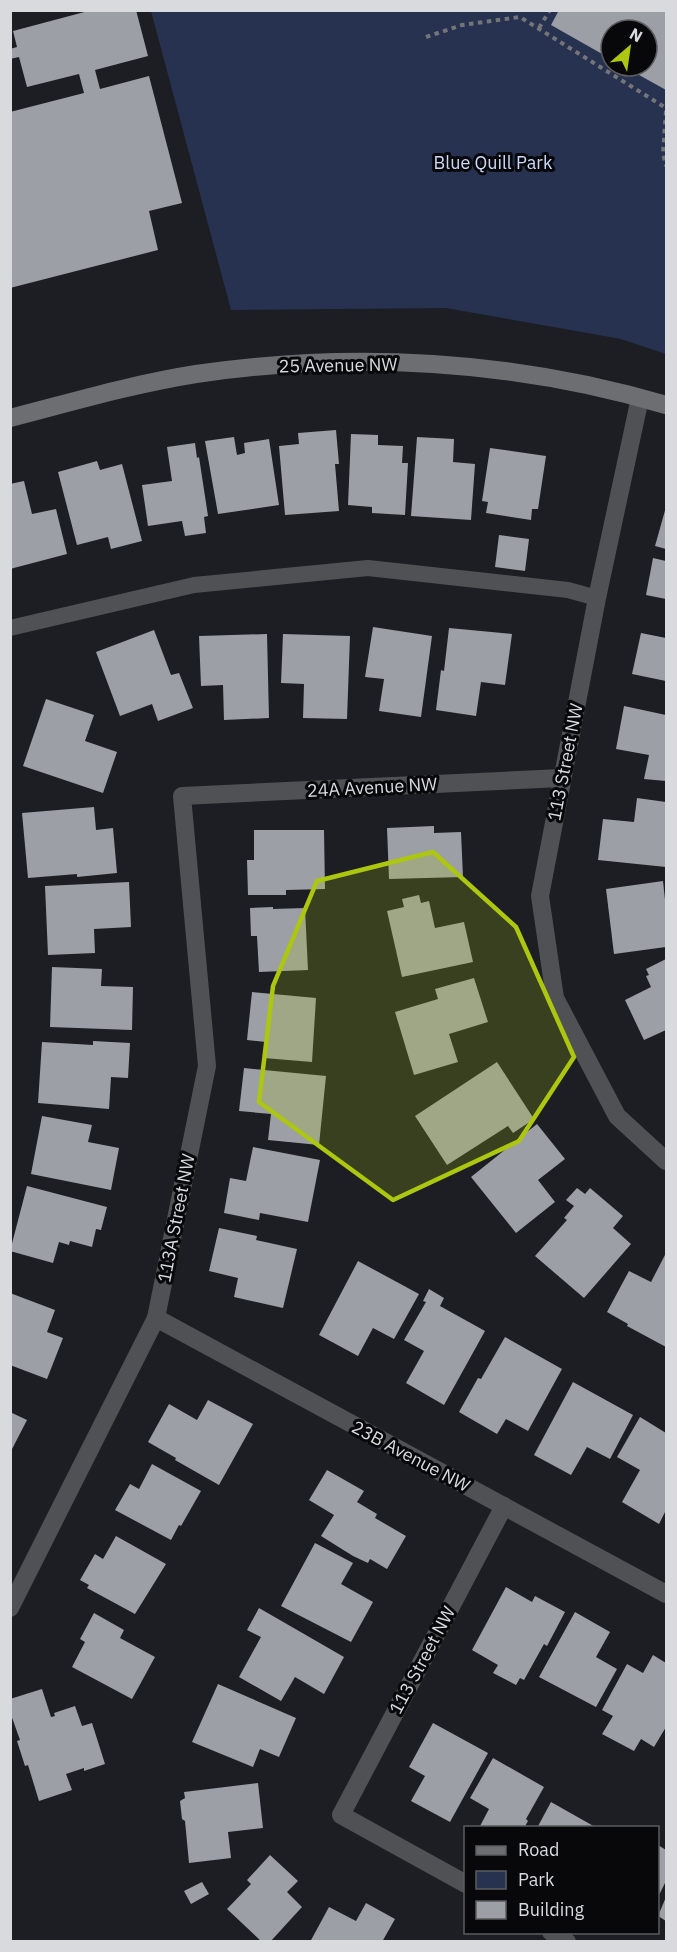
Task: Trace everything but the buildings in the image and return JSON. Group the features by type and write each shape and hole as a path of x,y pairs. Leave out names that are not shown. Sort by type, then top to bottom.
{"street":[{"name":"25 Avenue NW","path":"10,418 130,387 195,375 285,364 447,365 513,370 599,387 666,405"},
{"name":"113 Street NW","path":"640,398 597,598 540,896 555,998 617,1116 666,1161"},
{"name":"24A Avenue NW","path":"182,796 561,778"},
{"name":"113A Street NW","path":"10,1608 156,1318 207,1066 182,796"},
{"name":"23B Avenue NW","path":"156,1318 666,1594"},
{"name":"113 Street NW","path":"464,1883 341,1815 504,1506"}],"lane":[{"path":"10,628 194,585 368,568 568,590 597,598"}],"path":[{"path":"539,28 550,10"},
{"path":"426,37 462,25 520,17 666,110 663,153 666,166"}],"highlighted area":[{"path":"433,852 516,927 574,1057 519,1141 393,1200 259,1102 273,986 317,881"}],"green space":[{"name":"Blue Quill Park","path":"151,11 666,11 666,354 621,339 446,308 231,310"}]}
